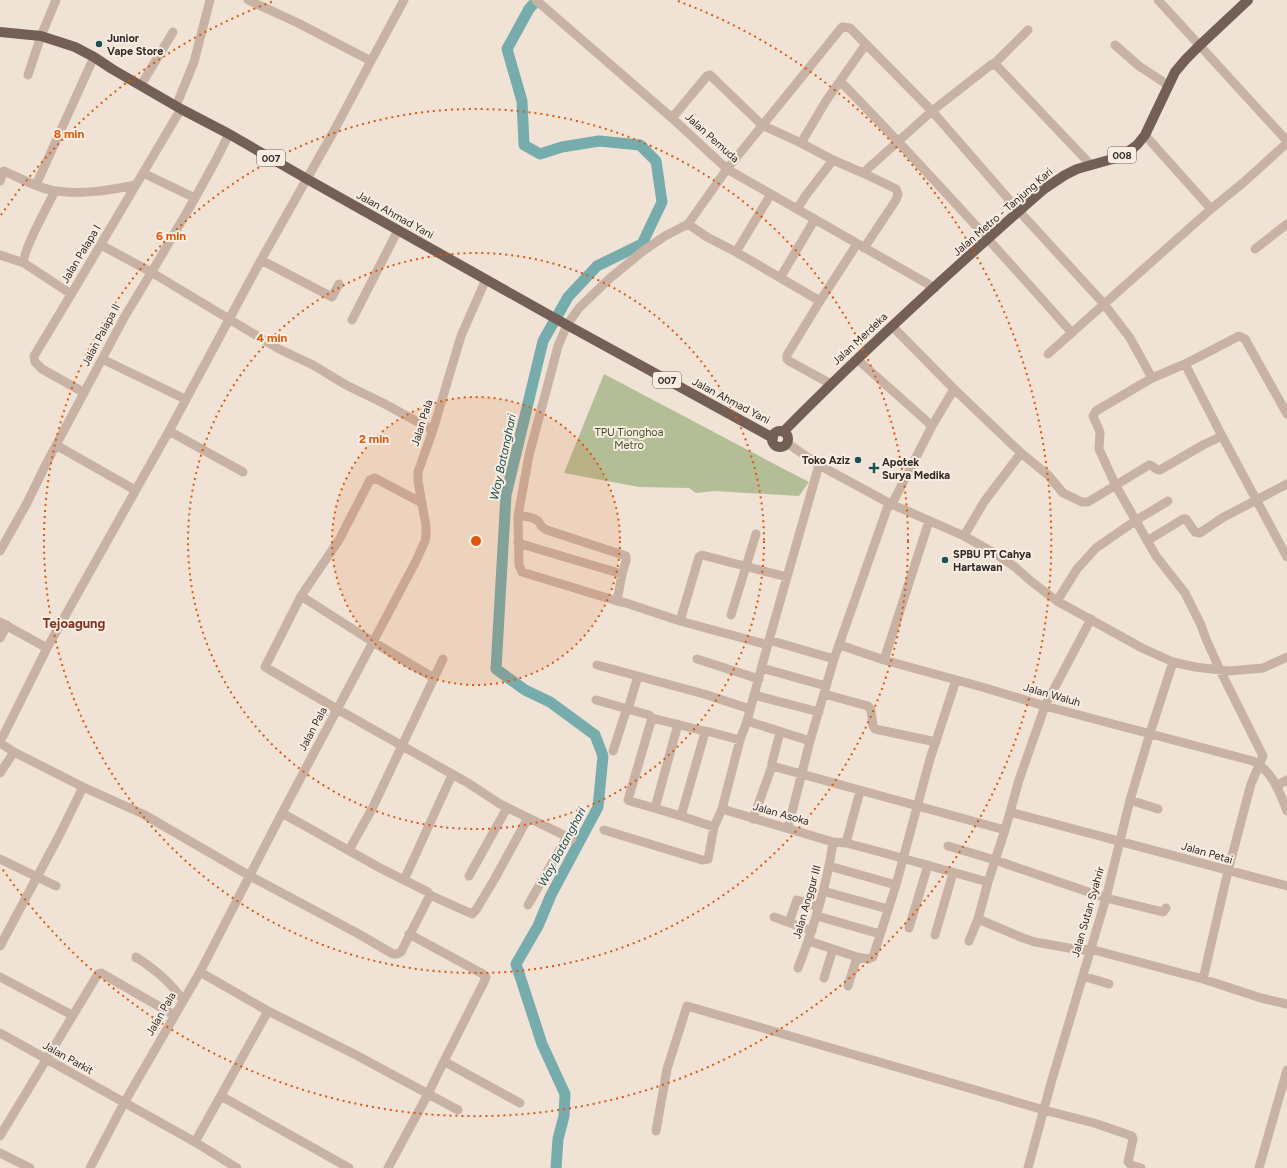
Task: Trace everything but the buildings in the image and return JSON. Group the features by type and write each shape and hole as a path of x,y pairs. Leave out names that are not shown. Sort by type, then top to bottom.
{"main road":[{"name":"Jalan Metro - Tanjung Kari","path":"957,267 1044,189 1060,178 1078,169 1126,153 1137,146 1145,135 1175,72 1199,46 1248,0"},
{"name":"Jalan Ahmad Yani","path":"0,32 41,36 75,47 178,107 229,134 535,306 564,324 773,438"},
{"name":"Jalan Merdeka","path":"784,432 830,384 957,267"},
{"name":"008","path":"773,438 776,433 781,431 784,432"},
{"path":"773,438 776,446 782,447 787,444 788,438 784,432"}],"street":[{"path":"28,75 41,36 56,0"},
{"name":"Jalan Palapa I","path":"84,392 42,369 37,365 34,356 143,173 178,107 194,62 210,0"},
{"path":"248,0 298,23 371,61"},
{"path":"404,0 335,129 228,319 169,431 47,648 0,743 14,752 83,787 143,814 250,876 393,954 401,952 430,895"},
{"name":"Jalan Pemuda","path":"537,0 672,118 727,169 935,288"},
{"path":"1048,354 1211,209 1244,182 1287,142 1158,0"},
{"path":"834,659 680,621 522,572 519,566 518,516 529,455 564,324 609,279 643,251 665,236 688,224 727,169 842,26 850,28 932,111 1019,211 1104,304 1130,338 1152,378"},
{"path":"863,173 932,111 994,64 1028,30"},
{"path":"140,85 173,32"},
{"path":"801,143 826,101 866,44"},
{"path":"1115,45 1139,66 1168,85"},
{"path":"36,185 94,57"},
{"path":"994,64 1091,165"},
{"path":"672,118 709,75 762,125 896,189 898,194 896,200 820,301 787,357 789,361 830,384"},
{"path":"840,81 898,141 1072,333"},
{"name":"Jalan Palapa II","path":"0,551 4,536 27,503 56,445 125,316 195,198 229,134"},
{"path":"1145,135 1211,209"},
{"path":"797,209 833,160"},
{"path":"0,181 2,170 36,185 55,191 104,191 136,185"},
{"path":"143,173 195,198"},
{"path":"24,263 23,258 55,191"},
{"path":"736,252 771,194"},
{"path":"780,278 814,219"},
{"path":"688,224 707,237 736,252 820,301"},
{"path":"1255,249 1287,224"},
{"path":"352,320 398,230"},
{"path":"101,245 151,272 279,349 313,365 346,385 433,430"},
{"path":"0,254 24,263 71,294"},
{"path":"261,260 332,297 339,284"},
{"name":"Jalan Pala","path":"90,1168 124,1104 200,972 282,813 416,561 424,541 426,526 418,481 418,472 433,430 461,336 486,279"},
{"path":"892,326 954,389 1021,453 1048,475 1063,493 1082,502 1088,502 1149,465 1156,470 1160,470 1222,436"},
{"path":"1203,979 1228,871 1251,784 1262,756 1220,670 1206,640 1201,624 1185,593 1156,556 1116,486 1100,449 1100,432 1093,416 1096,411 1152,378 1185,364 1238,337 1243,337 1245,339 1287,414"},
{"path":"102,359 186,399"},
{"path":"857,359 932,426"},
{"path":"1185,364 1287,557"},
{"path":"788,828 810,741 834,659 891,504 932,426 954,389"},
{"path":"169,431 243,472"},
{"path":"787,444 819,465 891,504 964,536 996,554 1015,567 1057,601 1142,648 1173,662 1195,667 1229,671 1263,668 1287,657"},
{"path":"56,445 135,490"},
{"path":"964,536 984,502 1021,453"},
{"path":"604,830 706,860 709,856 714,827 722,809 740,740 747,721 819,465"},
{"path":"422,503 375,478 371,478 339,540 302,596 265,667 468,783 508,808 570,838 528,905"},
{"path":"1147,541 1183,518 1186,519 1195,532 1200,533 1222,518 1287,484"},
{"path":"1057,601 1077,569 1096,548 1135,521 1168,501"},
{"path":"518,516 527,517 538,521 541,527 547,530 626,556 616,601"},
{"path":"884,660 929,521"},
{"path":"731,615 756,534"},
{"path":"518,543 622,574"},
{"path":"680,621 691,582 701,556 704,555 787,577"},
{"path":"302,596 373,642 434,678"},
{"path":"969,941 978,918 1019,780 1045,706 1091,619"},
{"path":"0,638 3,624 47,648"},
{"name":"Jalan Waluh","path":"840,645 884,660 1045,706 1150,733 1260,764"},
{"path":"349,850 372,809 443,659"},
{"path":"697,659 759,679"},
{"name":"Jalan Sutan Syahrir","path":"1028,1168 1090,949 1106,898 1130,800 1173,662"},
{"path":"597,665 704,694 750,709"},
{"path":"762,668 868,706 871,710 873,726 875,728 936,742"},
{"path":"613,751 638,676"},
{"path":"809,941 868,959 873,957 896,885 917,806 956,680"},
{"path":"754,695 819,712"},
{"path":"596,700 649,715 652,718 740,740"},
{"path":"652,718 628,798 630,801 714,827"},
{"path":"747,721 810,741"},
{"path":"655,808 678,724"},
{"path":"681,816 704,736 704,731"},
{"path":"753,819 772,766 780,732"},
{"path":"0,773 14,752"},
{"path":"1260,764 1276,786 1287,812"},
{"path":"772,766 1005,830"},
{"path":"404,880 452,775"},
{"path":"1276,786 1287,780"},
{"path":"0,946 60,836 83,787"},
{"path":"846,843 860,791"},
{"path":"1130,800 1158,809"},
{"path":"469,876 508,808"},
{"name":"Jalan Asoka","path":"722,809 833,842 846,843 988,882"},
{"name":"Jalan Petai","path":"1010,812 1287,886"},
{"path":"282,813 380,868 428,892 430,895 472,914 494,880 528,818"},
{"name":"Jalan Anggur III","path":"798,968 809,941 824,891 830,866 833,842"},
{"path":"948,846 995,860 1106,898 1163,912 1166,908"},
{"path":"0,859 56,886"},
{"path":"830,866 896,885"},
{"path":"909,928 928,866"},
{"path":"935,935 953,872"},
{"path":"824,891 888,909"},
{"path":"789,922 797,900 818,912 880,934"},
{"path":"774,917 812,931"},
{"path":"978,918 1035,942 1080,950 1090,949 1203,979 1261,998 1287,1004"},
{"path":"388,1168 428,1094 486,977 409,934"},
{"path":"824,978 833,949"},
{"path":"848,986 858,956"},
{"path":"136,958 155,970 170,983 183,1000"},
{"path":"200,972 268,1011 356,1055 458,1110"},
{"path":"0,1136 98,974 101,974 174,1015"},
{"path":"1083,976 1109,984"},
{"path":"0,978 72,1015"},
{"path":"656,1131 667,1069 687,1006 1044,1110 1094,1123 1131,1135 1133,1139 1128,1162 1131,1165 1141,1168"},
{"path":"195,1142 268,1011"},
{"name":"Jalan Parkit","path":"0,1033 124,1104 195,1142 237,1168"},
{"path":"443,1063 447,1063 520,1103"},
{"path":"1258,1168 1287,1070"},
{"path":"221,1096 349,1168"},
{"path":"0,1153 30,1168"}],"green space":[{"name":"TPU Tionghoa Metro","path":"604,374 809,482 799,496 714,491 696,493 689,488 639,487 564,473"}],"waterway":[{"name":"Way Batanghari","path":"537,0 529,9 507,49 522,101 524,145 540,154 562,147 599,141 640,145 656,161 662,202 642,244 597,266 568,297 543,341 506,495 496,669 525,690 550,702 595,735 603,756 598,807 551,895 538,926 516,964 542,1044 565,1094 564,1116 558,1139 556,1168"}],"place":[{"name":"Junior Vape Store","path":"99,44"},
{"name":"Toko Aziz","path":"858,460"},
{"name":"Apotek Surya Medika","path":"874,468"},
{"name":"SPBU PT Cahya Hartawan","path":"945,560"}],"district":[{"name":"Tejoagung","path":"74,623"}]}
